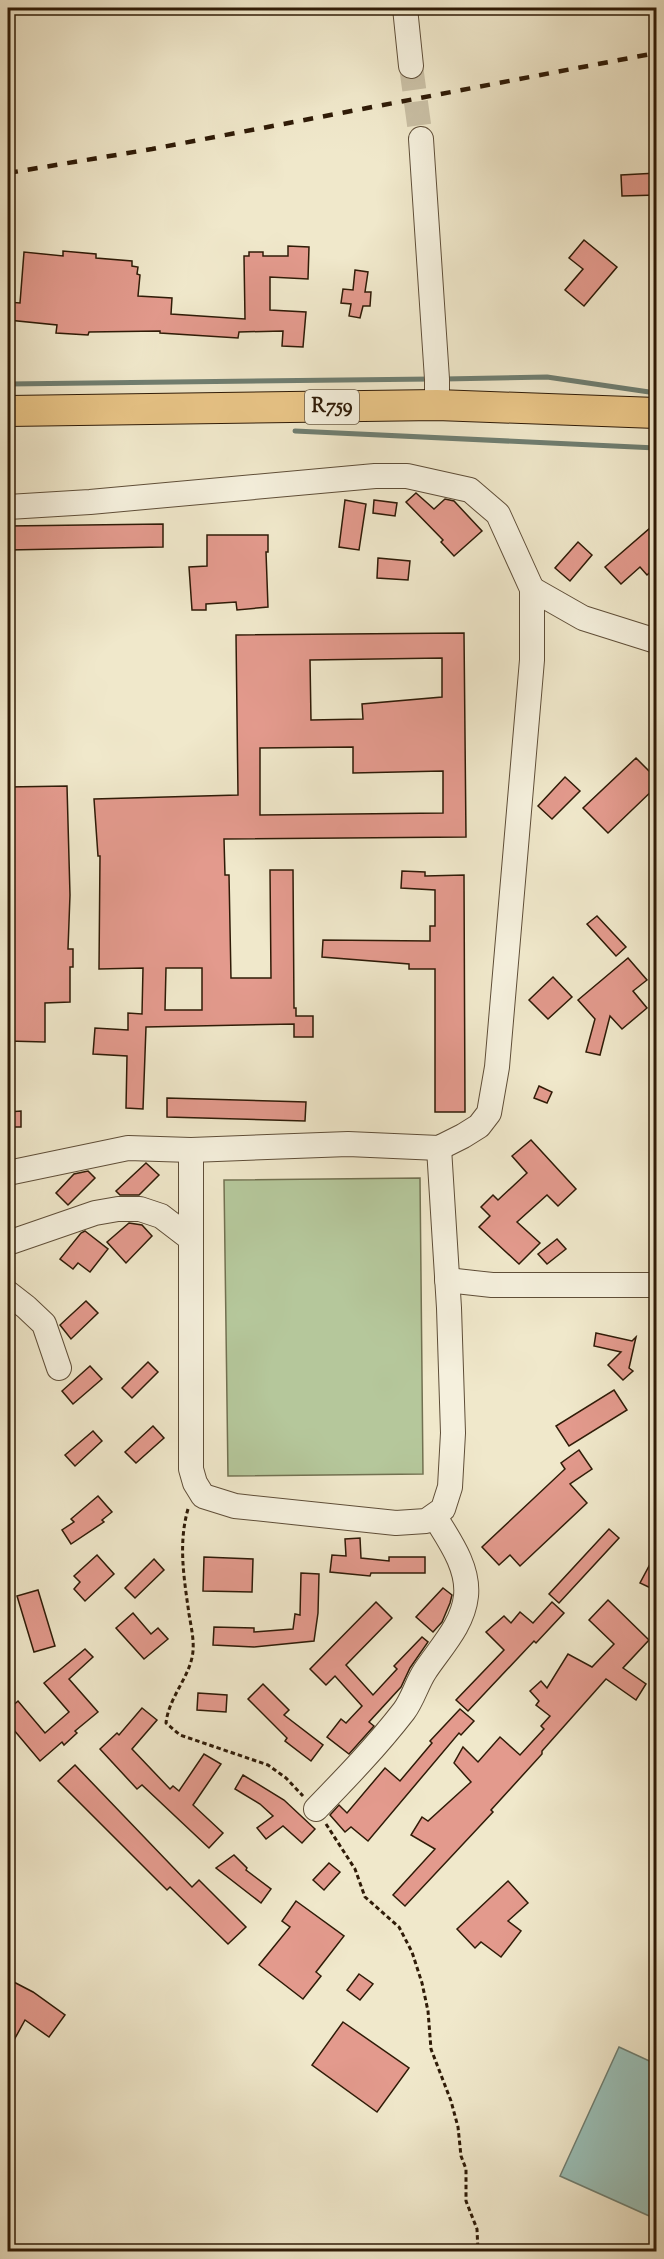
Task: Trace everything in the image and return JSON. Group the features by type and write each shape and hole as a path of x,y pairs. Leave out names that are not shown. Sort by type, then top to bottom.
{"main road":[{"name":"R759","path":"8,411 437,405 657,413"}],"street":[{"path":"405,8 411,66"},
{"path":"421,139 437,405"},
{"path":"8,507 90,502 375,476 407,476 470,490 498,514 532,589 532,660 497,1067 489,1113 479,1126 439,1148 348,1144 191,1150 128,1148 8,1173"},
{"path":"532,589 583,618 657,641"},
{"path":"191,1150 191,1469 195,1483 203,1496 235,1506 396,1523 426,1521 435,1517 443,1509 450,1487 453,1433 439,1148"},
{"path":"8,1244 94,1213 118,1209 140,1209 161,1216 191,1239"},
{"path":"447,1280 492,1285 657,1284"},
{"path":"8,1293 44,1324 59,1368"},
{"path":"315,1809 355,1769 405,1709 423,1673 462,1616 467,1594 464,1571 435,1517"}],"path":[{"path":"195,1483 183,1524 182,1544 194,1652 168,1708 166,1724 180,1735 268,1765 286,1778 315,1809 355,1869 365,1897 399,1927 412,1952 424,1992 431,2049 451,2101 458,2127 461,2156 466,2169 466,2201 477,2229 478,2252"}],"green space":[{"path":"420,1178 423,1474 228,1476 224,1180"}],"water":[{"path":"619,2047 656,2064 656,2219 560,2176"}],"building":[{"path":"657,173 657,195 622,196 621,175"},
{"path":"584,240 617,267 584,306 565,290 583,269 569,258"},
{"path":"288,246 309,247 308,279 270,277 270,310 306,312 303,347 282,346 283,331 239,332 238,338 160,333 160,331 89,332 88,335 56,333 57,325 8,320 8,302 20,303 24,252 63,256 63,251 96,254 96,258 132,261 132,266 138,267 137,274 140,275 138,296 172,298 171,314 245,319 244,256 249,256 249,252 263,252 263,256 288,256"},
{"path":"355,270 368,272 365,292 371,292 370,306 363,306 360,318 349,316 351,304 341,303 343,289 353,290"},
{"path":"416,493 434,509 445,499 454,501 482,531 454,556 441,542 443,540 406,502"},
{"path":"345,500 366,504 359,550 339,547"},
{"path":"374,500 397,503 395,516 373,513"},
{"path":"657,522 657,566 647,575 640,567 621,584 605,567"},
{"path":"163,524 163,547 8,550 8,526"},
{"path":"207,535 268,535 268,552 266,552 268,607 237,610 236,602 206,604 206,610 192,610 189,567 207,566"},
{"path":"578,542 592,555 570,581 555,568"},
{"path":"378,558 410,561 408,580 377,578"},
{"path":"464,633 466,837 224,839 225,875 229,875 231,978 271,978 270,870 293,870 294,1008 296,1008 296,1016 313,1016 313,1037 294,1037 294,1024 146,1027 143,1109 126,1108 127,1056 93,1054 95,1028 128,1030 128,1013 142,1014 143,968 99,969 100,856 98,856 94,799 238,795 236,635","holes":["442,658 442,697 362,704 363,719 311,720 310,660","353,747 353,773 443,771 443,813 260,815 260,748","166,968 202,968 202,1010 165,1010"]},
{"path":"636,758 657,779 657,786 608,833 583,808"},
{"path":"565,777 580,791 552,819 538,806"},
{"path":"67,786 70,895 68,949 73,949 73,967 70,967 70,1002 45,1003 45,1042 8,1041 8,787"},
{"path":"402,871 425,872 425,876 464,875 465,1112 435,1112 435,969 409,969 409,964 322,957 323,940 430,941 430,926 435,926 435,890 401,888"},
{"path":"597,916 626,947 616,956 587,924"},
{"path":"628,958 647,980 633,991 647,1008 622,1029 610,1016 600,1055 586,1052 595,1019 578,1000"},
{"path":"553,977 572,997 548,1019 529,1000"},
{"path":"539,1086 552,1092 547,1103 534,1098"},
{"path":"167,1098 306,1102 305,1121 167,1117"},
{"path":"21,1111 21,1127 8,1127 8,1112"},
{"path":"531,1140 576,1189 558,1206 547,1195 517,1222 540,1243 519,1264 479,1227 490,1216 481,1207 493,1195 498,1200 527,1173 512,1156"},
{"path":"146,1163 159,1175 139,1195 120,1195 116,1191"},
{"path":"88,1171 95,1178 68,1205 56,1193 74,1174"},
{"path":"129,1223 142,1225 152,1236 126,1263 107,1242"},
{"path":"85,1231 108,1249 90,1272 78,1263 73,1269 60,1259"},
{"path":"557,1239 566,1249 547,1264 538,1254"},
{"path":"86,1301 98,1313 71,1339 60,1325"},
{"path":"596,1333 632,1341 636,1337 629,1368 633,1371 623,1380 608,1365 621,1352 594,1346"},
{"path":"148,1362 158,1372 132,1398 122,1388"},
{"path":"90,1366 102,1379 73,1404 62,1391"},
{"path":"614,1390 627,1410 569,1446 556,1426"},
{"path":"153,1426 164,1438 136,1463 125,1452"},
{"path":"93,1431 102,1441 75,1466 65,1455"},
{"path":"579,1450 592,1469 570,1484 587,1503 520,1566 510,1555 499,1565 482,1547 565,1469 561,1463"},
{"path":"98,1496 112,1512 102,1520 104,1522 71,1544 62,1530 74,1522 71,1519"},
{"path":"609,1529 619,1538 559,1603 549,1594"},
{"path":"360,1538 361,1558 389,1561 389,1557 425,1557 425,1573 371,1573 370,1576 330,1572 332,1555 346,1556 345,1539"},
{"path":"657,1551 657,1591 640,1583"},
{"path":"97,1555 114,1574 85,1601 74,1589 80,1582 74,1576"},
{"path":"204,1557 253,1559 252,1592 203,1591"},
{"path":"154,1559 164,1570 135,1598 125,1588"},
{"path":"301,1573 319,1574 318,1613 314,1641 254,1647 213,1645 214,1627 254,1628 254,1632 293,1629 295,1614 300,1615"},
{"path":"443,1588 452,1595 442,1622 433,1632 416,1617"},
{"path":"38,1590 55,1646 34,1652 17,1596"},
{"path":"608,1600 649,1640 623,1668 646,1684 636,1700 606,1679 491,1810 493,1812 405,1906 393,1895 435,1849 411,1835 422,1817 428,1821 471,1782 454,1763 463,1747 478,1762 500,1737 520,1755 544,1729 541,1726 550,1716 536,1705 539,1701 530,1691 541,1681 547,1688 568,1654 592,1667 614,1644 589,1620"},
{"path":"376,1602 392,1618 346,1665 373,1695 397,1669 394,1666 422,1637 428,1642 410,1668 401,1687 369,1722 374,1726 349,1754 327,1737 341,1719 346,1723 362,1706 335,1676 326,1685 310,1669"},
{"path":"552,1602 564,1613 536,1643 534,1641 468,1711 456,1700 504,1650 486,1632 504,1616 511,1623 520,1612 533,1623"},
{"path":"133,1613 151,1634 158,1628 168,1639 144,1659 116,1628"},
{"path":"85,1649 93,1657 69,1679 98,1712 75,1731 77,1733 64,1745 62,1742 40,1761 8,1723 8,1710 18,1701 45,1733 69,1712 44,1683"},
{"path":"263,1684 289,1710 284,1715 323,1745 311,1761 285,1741 287,1738 248,1699"},
{"path":"198,1693 227,1695 226,1712 197,1710"},
{"path":"142,1708 157,1720 132,1749 170,1789 173,1786 179,1791 204,1754 221,1764 193,1805 223,1833 209,1848 142,1785 137,1789 100,1749 117,1733 119,1735"},
{"path":"460,1709 474,1721 461,1735 459,1733 368,1841 351,1827 345,1832 330,1815 339,1805 347,1813 385,1768 400,1781 432,1743 430,1741"},
{"path":"75,1765 192,1887 199,1880 246,1927 228,1944 170,1887 167,1890 58,1781"},
{"path":"243,1775 284,1800 315,1829 302,1843 283,1826 266,1839 257,1828 273,1816 260,1804 235,1789"},
{"path":"234,1855 247,1868 246,1870 271,1889 261,1903 216,1868"},
{"path":"329,1863 340,1872 324,1890 313,1880"},
{"path":"508,1881 528,1903 508,1921 521,1931 501,1957 481,1942 475,1948 457,1929"},
{"path":"296,1901 344,1936 316,1972 321,1976 303,1999 259,1965 290,1927 282,1921"},
{"path":"359,1974 373,1984 360,2000 347,1990"},
{"path":"8,1979 33,1992 65,2015 49,2037 25,2020 8,2051"},
{"path":"343,2022 409,2068 377,2112 312,2065"}],"waterway":[{"path":"444,379 547,377 656,393"},
{"path":"8,384 432,379"},
{"path":"295,431 656,448"}],"tunnel":[{"path":"411,66 421,139"}],"railway":[{"path":"8,173 152,149 656,53"}]}
